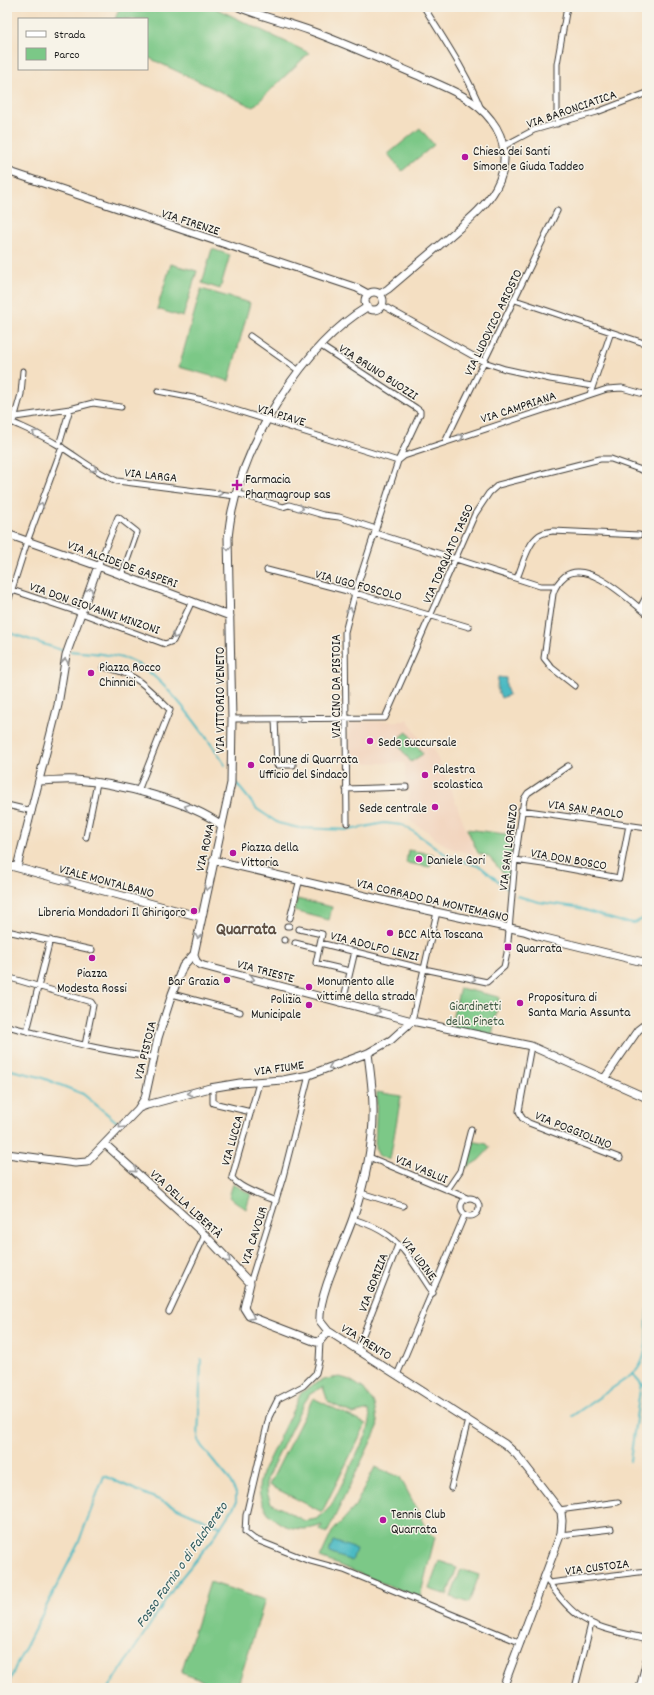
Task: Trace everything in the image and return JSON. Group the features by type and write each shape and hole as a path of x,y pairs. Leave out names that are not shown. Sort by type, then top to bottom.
{"street":[{"path":"239,7 311,31 409,71 468,99 491,120 504,146 504,166 502,177 496,189 486,202 466,223 388,289 380,294"},
{"path":"424,7 453,53 476,95 481,110"},
{"path":"557,124 557,64 567,7"},
{"name":"VIA BARONCIATICA","path":"504,146 534,130 596,112 647,93"},
{"name":"VIA FIRENZE","path":"7,171 357,288 368,294"},
{"name":"VIA LUDOVICO ARIOSTO","path":"445,442 557,211"},
{"path":"375,292 380,294 384,300 379,309 374,310 367,307 365,302 368,294 375,292"},
{"path":"515,300 647,344"},
{"path":"382,306 484,362 505,369 550,380 592,386"},
{"name":"VIA VITTORIO VENETO","path":"231,783 232,719 228,538 231,512 236,494 248,459 267,420 298,370 345,322 367,307"},
{"path":"590,394 611,332"},
{"path":"250,336 298,370"},
{"name":"VIA BRUNO BUOZZI","path":"321,346 420,411 418,421 398,460"},
{"path":"13,423 21,394 23,371"},
{"name":"VIA CAMPRIANA","path":"398,460 404,456 445,442 607,389 622,388 647,395"},
{"name":"VIA PIAVE","path":"158,391 203,400 398,460"},
{"path":"15,417 70,409 93,403 121,407"},
{"path":"7,605 60,446 70,409"},
{"name":"VIA LARGA","path":"7,420 60,446 103,475 117,481 236,494 283,507 289,505 323,515 339,517 456,559 540,586 555,586"},
{"name":"VIA TORQUATO TASSO","path":"346,718 385,718 480,504 498,485 600,459 611,459 647,472"},
{"name":"VIA CINO DA PISTOIA","path":"346,822 345,632 354,593 398,460"},
{"path":"17,867 58,706 63,682 66,655 98,566 118,517 137,532 122,575"},
{"path":"517,578 532,542 536,537 544,533 553,531 639,535"},
{"name":"VIA ALCIDE DE GASPERI","path":"7,534 98,566 230,616"},
{"name":"VIA UGO FOSCOLO","path":"267,570 354,593 468,627"},
{"path":"575,686 552,668 544,658 555,586 573,572 585,572 596,576 613,586 647,614"},
{"name":"VIA DON GIOVANNI MINZONI","path":"12,590 81,613 165,644 173,641 192,601"},
{"path":"640,608 647,595"},
{"path":"104,667 123,671 134,676 170,710 138,791"},
{"path":"232,719 346,718"},
{"path":"275,719 277,765 293,765"},
{"name":"VIA SAN LORENZO","path":"424,969 487,982 504,966 510,929 515,860 521,810 524,799 528,793 568,766"},
{"path":"39,781 75,780 138,791 192,808 208,816 221,826"},
{"path":"86,837 97,783"},
{"name":"VIA ROMA","path":"201,917 231,783"},
{"path":"346,789 406,788"},
{"path":"7,805 32,812"},
{"name":"VIA SAN PAOLO","path":"521,810 647,828"},
{"name":"VIA DON BOSCO","path":"515,860 619,878 629,825"},
{"name":"VIA CORRADO DA MONTEMAGNO","path":"214,860 524,931 541,937 647,963"},
{"name":"VIALE MONTALBANO","path":"7,864 201,917"},
{"path":"290,918 300,879"},
{"path":"412,1021 437,912"},
{"path":"194,954 201,917"},
{"path":"299,929 322,934 316,963 350,971"},
{"path":"7,931 92,950"},
{"path":"27,1031 50,940"},
{"name":"VIA ADOLFO LENZI","path":"320,942 424,969"},
{"path":"295,943 318,949"},
{"path":"343,1002 355,951"},
{"name":"VIA PISTOIA","path":"7,1154 82,1163 92,1158 138,1109 147,1091 153,1057 172,994 183,966 194,954"},
{"name":"VIA TRIESTE","path":"194,954 196,962 204,966 412,1021 531,1046 647,1098"},
{"path":"7,977 91,1002 93,1005 85,1045"},
{"path":"172,994 240,1012"},
{"name":"VIA FIUME","path":"138,1109 178,1096 213,1087 240,1083 259,1083 309,1075 368,1053 391,1040 412,1021"},
{"path":"604,1079 638,1030 647,1023"},
{"path":"7,1026 131,1055 153,1057"},
{"name":"VIA POGGIOLINO","path":"531,1046 519,1111 522,1118 543,1129 620,1158"},
{"name":"VIA TRENTO","path":"368,1053 373,1108 370,1157 353,1218 322,1302 320,1321 328,1331 505,1444 517,1455 560,1510"},
{"name":"VIA CAVOUR","path":"309,1075 276,1201 250,1283 244,1308 249,1316 316,1342 320,1341"},
{"name":"VIA LUCCA","path":"259,1083 233,1179 251,1191 276,1201"},
{"path":"213,1087 213,1103 251,1112"},
{"path":"447,1190 460,1171 471,1129"},
{"name":"VIA DELLA LIBERTÀ","path":"105,1144 205,1235 250,1283"},
{"name":"VIA VASLUI","path":"370,1157 467,1198"},
{"path":"361,1193 403,1206"},
{"path":"467,1198 475,1200 478,1210 473,1215 465,1214 461,1207 463,1201 467,1198"},
{"path":"432,1293 465,1214"},
{"name":"VIA UDINE","path":"353,1218 374,1226 390,1237 398,1245 432,1293 397,1375"},
{"path":"170,1312 205,1235"},
{"name":"VIA GORIZIA","path":"357,1350 398,1245"},
{"path":"328,1331 320,1341 319,1361 316,1373 304,1386 278,1399 269,1417 246,1516 245,1532 254,1539 307,1560 344,1570 520,1642"},
{"path":"451,1488 468,1420"},
{"path":"503,1688 560,1535 562,1521 560,1510 618,1502"},
{"path":"560,1535 611,1529"},
{"name":"VIA CUSTOZA","path":"549,1583 647,1571"},
{"path":"544,1576 573,1612 591,1624 647,1640"},
{"path":"575,1688 591,1624"},
{"path":"639,1688 647,1656"}],"shaded area":[{"path":"407,719 418,736 434,751 444,772 476,855 452,849 410,821 409,791 406,790 405,763 348,763 348,722 404,721"}],"green space":[{"path":"120,7 213,7 309,53 253,107 148,57 148,18 115,18"},
{"path":"420,128 434,145 402,171 388,154"},
{"path":"212,249 230,255 220,289 202,283"},
{"path":"171,264 197,271 183,317 157,309"},
{"path":"201,289 250,303 229,381 179,367"},
{"path":"407,732 423,754 411,762 395,741"},
{"path":"467,829 513,835 509,880 489,857 478,853"},
{"name":"Daniele Gori","path":"408,850 433,854 430,867 406,863"},
{"path":"297,899 332,907 329,920 294,911"},
{"name":"Giardinetti della Pineta","path":"460,988 499,997 492,1036 450,1027"},
{"path":"377,1092 401,1096 390,1160 379,1156 375,1148"},
{"path":"471,1141 487,1144 490,1148 479,1160 466,1168"},
{"path":"233,1184 251,1194 246,1209 229,1197"},
{"path":"340,1377 350,1380 364,1389 374,1404 378,1427 327,1533 320,1530 322,1525 300,1529 290,1527 280,1523 272,1517 261,1500 259,1488 262,1473 301,1393 310,1386 323,1380","holes":["323,1387 328,1402 353,1414 369,1410 370,1421 367,1434 331,1506 316,1519 305,1521 271,1503 267,1492 267,1478 304,1403 310,1394"]},
{"path":"313,1398 366,1424 322,1512 269,1485"},
{"name":"Tennis Club Quarrata","path":"375,1467 400,1477 430,1534 435,1537 420,1597 320,1558 332,1532 354,1508"},
{"path":"439,1561 457,1567 447,1595 429,1589"},
{"path":"461,1569 479,1575 469,1603 451,1597"},
{"path":"210,1582 265,1600 237,1688 225,1688 181,1673"}],"water":[{"path":"498,677 506,678 506,687 509,695 501,698 497,688"},
{"path":"333,1541 356,1549 352,1561 329,1553"}],"waterway":[{"path":"7,632 58,649 66,650"},
{"path":"70,651 120,657 134,662 146,670 159,681 184,708 225,765"},
{"path":"236,783 257,809 278,823 299,828 349,830 384,823 402,825 448,856 481,867 508,889"},
{"path":"517,896 539,902 576,907 618,921 634,923 647,917"},
{"name":"Fosso Farnio o di Falchereto","path":"7,1069 40,1077 83,1094 117,1122"},
{"path":"572,1416 633,1374 638,1368 645,1353 647,1310"},
{"name":"Fosso Farnio o di Falchereto","path":"109,1688 177,1583 213,1539 236,1503 236,1493 229,1479 202,1447 198,1440 201,1359"},
{"path":"633,1374 641,1383 647,1386"},
{"path":"630,1461 641,1383"},
{"path":"7,1688 15,1668 78,1544 104,1476 221,1527"}],"tunnel":[{"path":"285,940 295,943"}],"place":[{"name":"Chiesa dei Santi Simone e Giuda Taddeo","path":"465,157"},
{"name":"Farmacia Pharmagroup sas","path":"237,485"},
{"name":"Piazza Rocco Chinnici","path":"91,673"},
{"name":"Sede succursale","path":"370,741"},
{"name":"Comune di Quarrata Ufficio del Sindaco","path":"251,765"},
{"name":"Palestra scolastica","path":"425,775"},
{"name":"Sede centrale","path":"435,807"},
{"name":"Piazza della Vittoria","path":"233,853"},
{"name":"Daniele Gori","path":"419,859"},
{"name":"Libreria Mondadori Il Ghirigoro","path":"194,911"},
{"name":"BCC Alta Toscana","path":"390,933"},
{"name":"Quarrata","path":"508,947"},
{"name":"Piazza Modesta Rossi","path":"92,958"},
{"name":"Bar Grazia","path":"227,980"},
{"name":"Monumento alle vittime della strada","path":"309,987"},
{"name":"Propositura di Santa Maria Assunta","path":"520,1003"},
{"name":"Polizia Municipale","path":"309,1005"},
{"name":"Tennis Club Quarrata","path":"383,1520"}],"district":[{"name":"Quarrata","path":"246,928"}]}
